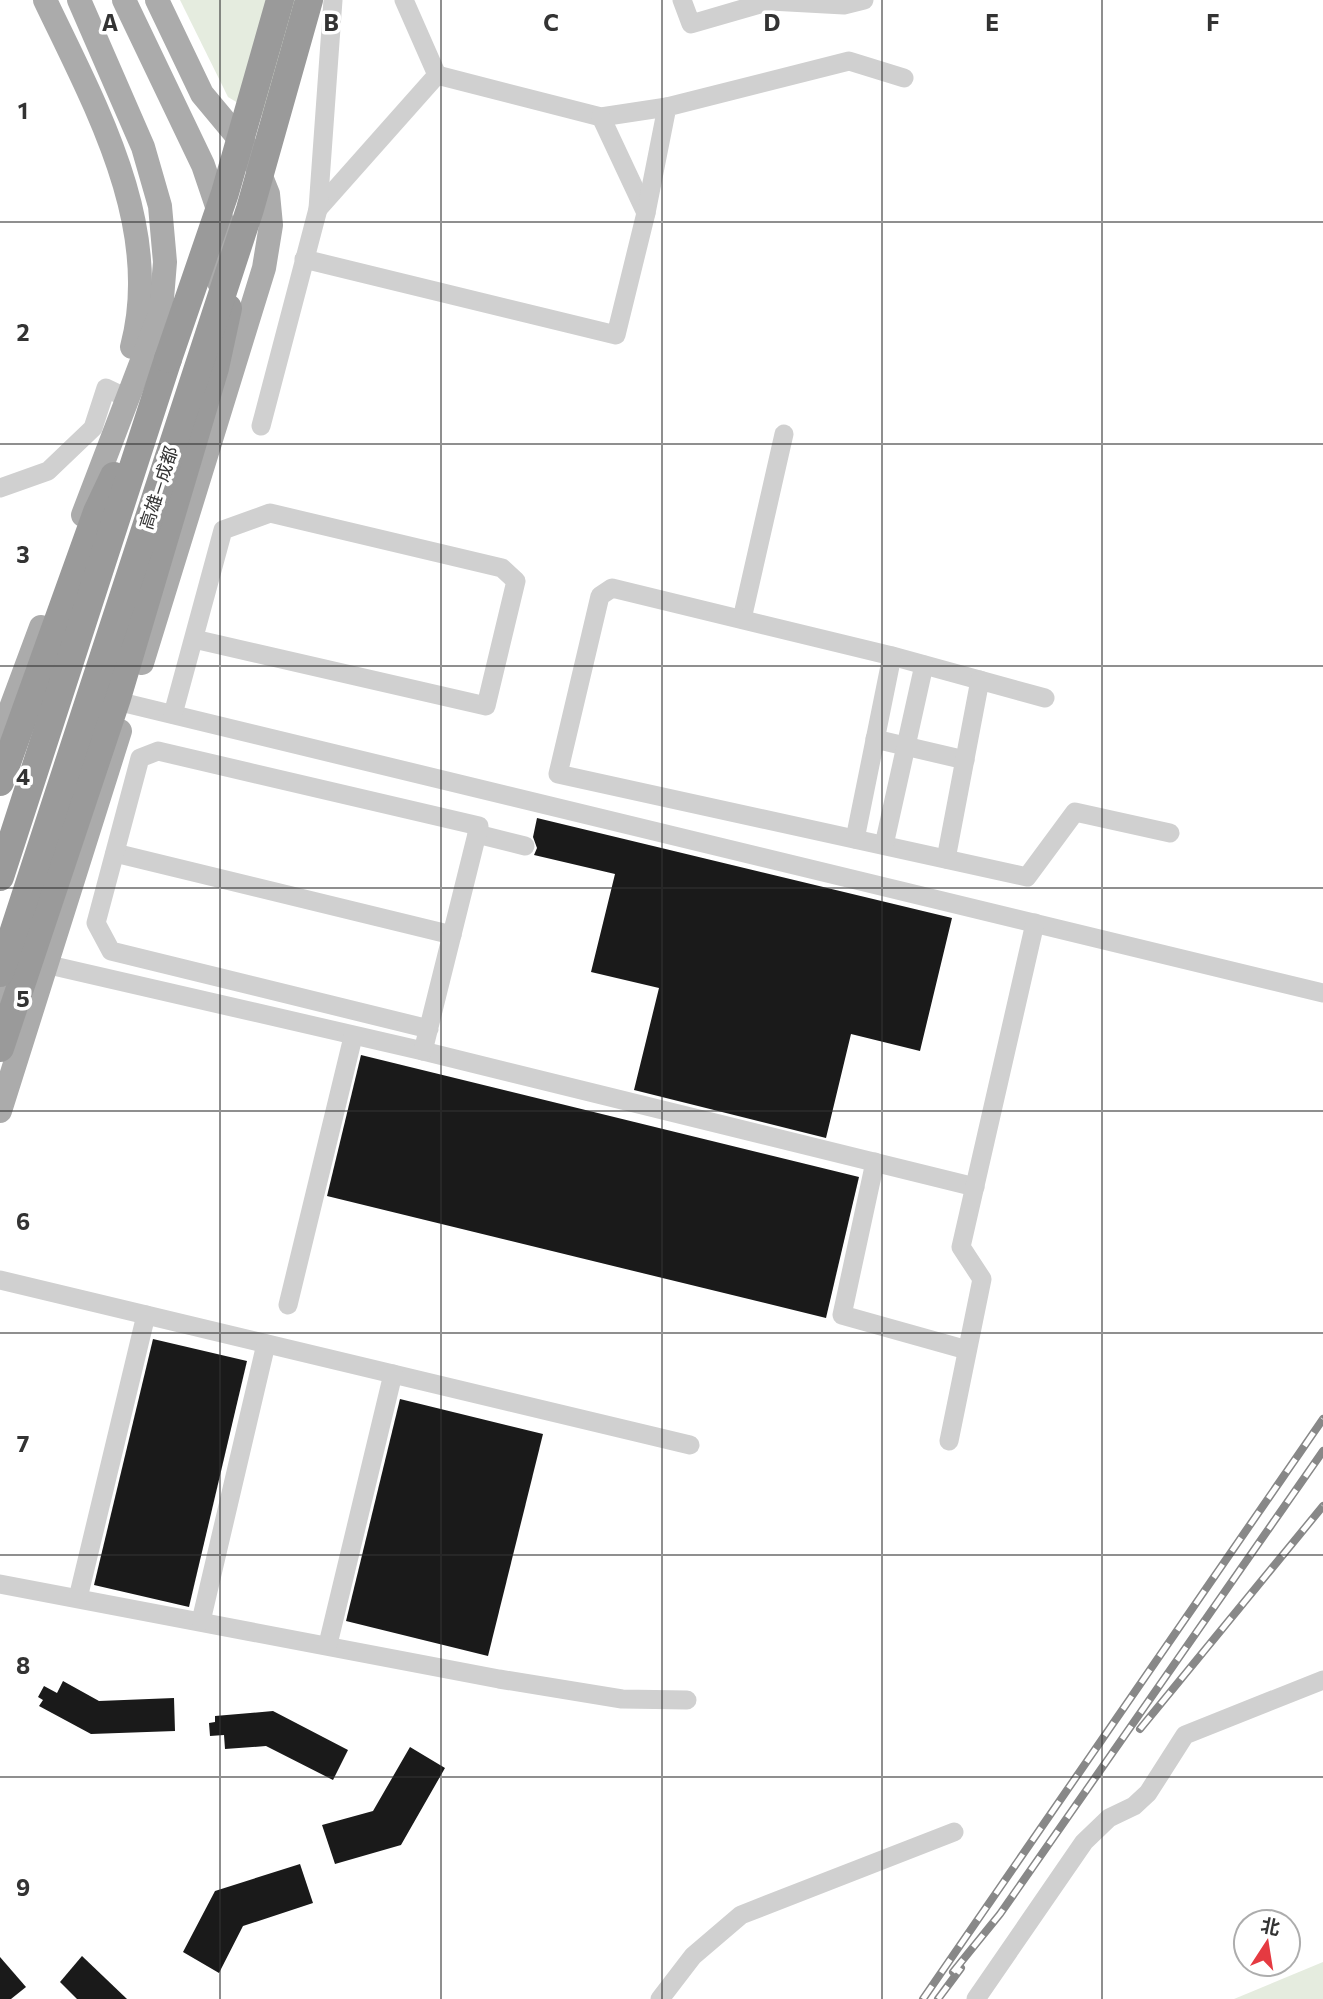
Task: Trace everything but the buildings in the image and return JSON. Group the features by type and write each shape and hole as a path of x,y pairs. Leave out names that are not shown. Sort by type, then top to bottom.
{"highway":[{"name":"高雄—成都","path":"0,877 168,359 225,193 280,0"},
{"name":"高雄—成都","path":"0,973 250,209 309,0"},
{"path":"0,1048 117,698 215,368 250,209"},
{"path":"0,782 97,512 168,359"}],"main road":[{"path":"0,737 161,311 165,262 160,206 142,147 107,60 79,0"},
{"path":"0,997 202,373 222,256 223,223 203,165 146,51 124,0"},
{"path":"146,51 147,0"},
{"path":"0,1111 264,268 271,225 268,194 252,154 202,94 157,0"},
{"path":"50,11 107,60"},
{"path":"50,11 119,162 131,207 141,315 127,369 127,398"}],"street":[{"path":"261,426 318,209 333,0"},
{"path":"404,0 436,75"},
{"path":"682,0 691,24 770,1 845,3 864,0"},
{"path":"436,75 601,117 667,107 849,61 904,78"},
{"path":"318,209 436,75"},
{"path":"304,259 616,335 646,213 667,107"},
{"path":"601,117 646,213"},
{"path":"0,488 48,471 93,428 106,388 127,398"},
{"path":"742,619 784,434"},
{"path":"173,714 223,530 270,513 502,568 516,581 486,706 194,639"},
{"path":"1045,698 892,656 612,588 600,596 558,774 1027,877 1075,812 1170,834"},
{"path":"855,839 892,656"},
{"path":"884,845 924,665"},
{"path":"946,859 980,680"},
{"path":"129,704 1323,993"},
{"path":"875,739 965,760"},
{"path":"423,1051 429,1029 479,826 158,751 140,758 96,923 111,951 429,1029"},
{"path":"477,834 525,846"},
{"path":"115,853 452,935"},
{"path":"949,1441 982,1279 961,1247 1035,923"},
{"path":"45,964 423,1051 975,1187"},
{"path":"288,1305 353,1037"},
{"path":"875,1162 842,1315 967,1350"},
{"path":"0,1280 690,1445"},
{"path":"78,1598 146,1315"},
{"path":"201,1621 267,1344"},
{"path":"328,1644 393,1374"},
{"path":"0,1584 328,1644 499,1679 622,1699 687,1700"},
{"path":"976,1999 1084,1842 1109,1818 1134,1806 1148,1793 1185,1735 1323,1679"},
{"path":"660,1999 693,1956 741,1915 954,1832"}],"shaded area":[{"path":"180,0 298,0 290,103 260,116 228,97"},
{"path":"1323,1962 1323,1999 1234,1999 1285,1978 1302,1978 1302,1971"}],"railway":[{"path":"923,1999 1323,1419"},
{"path":"953,1972 1000,1914 1323,1451"},
{"path":"1140,1729 1323,1506"},
{"path":"938,1999 961,1968"}]}
